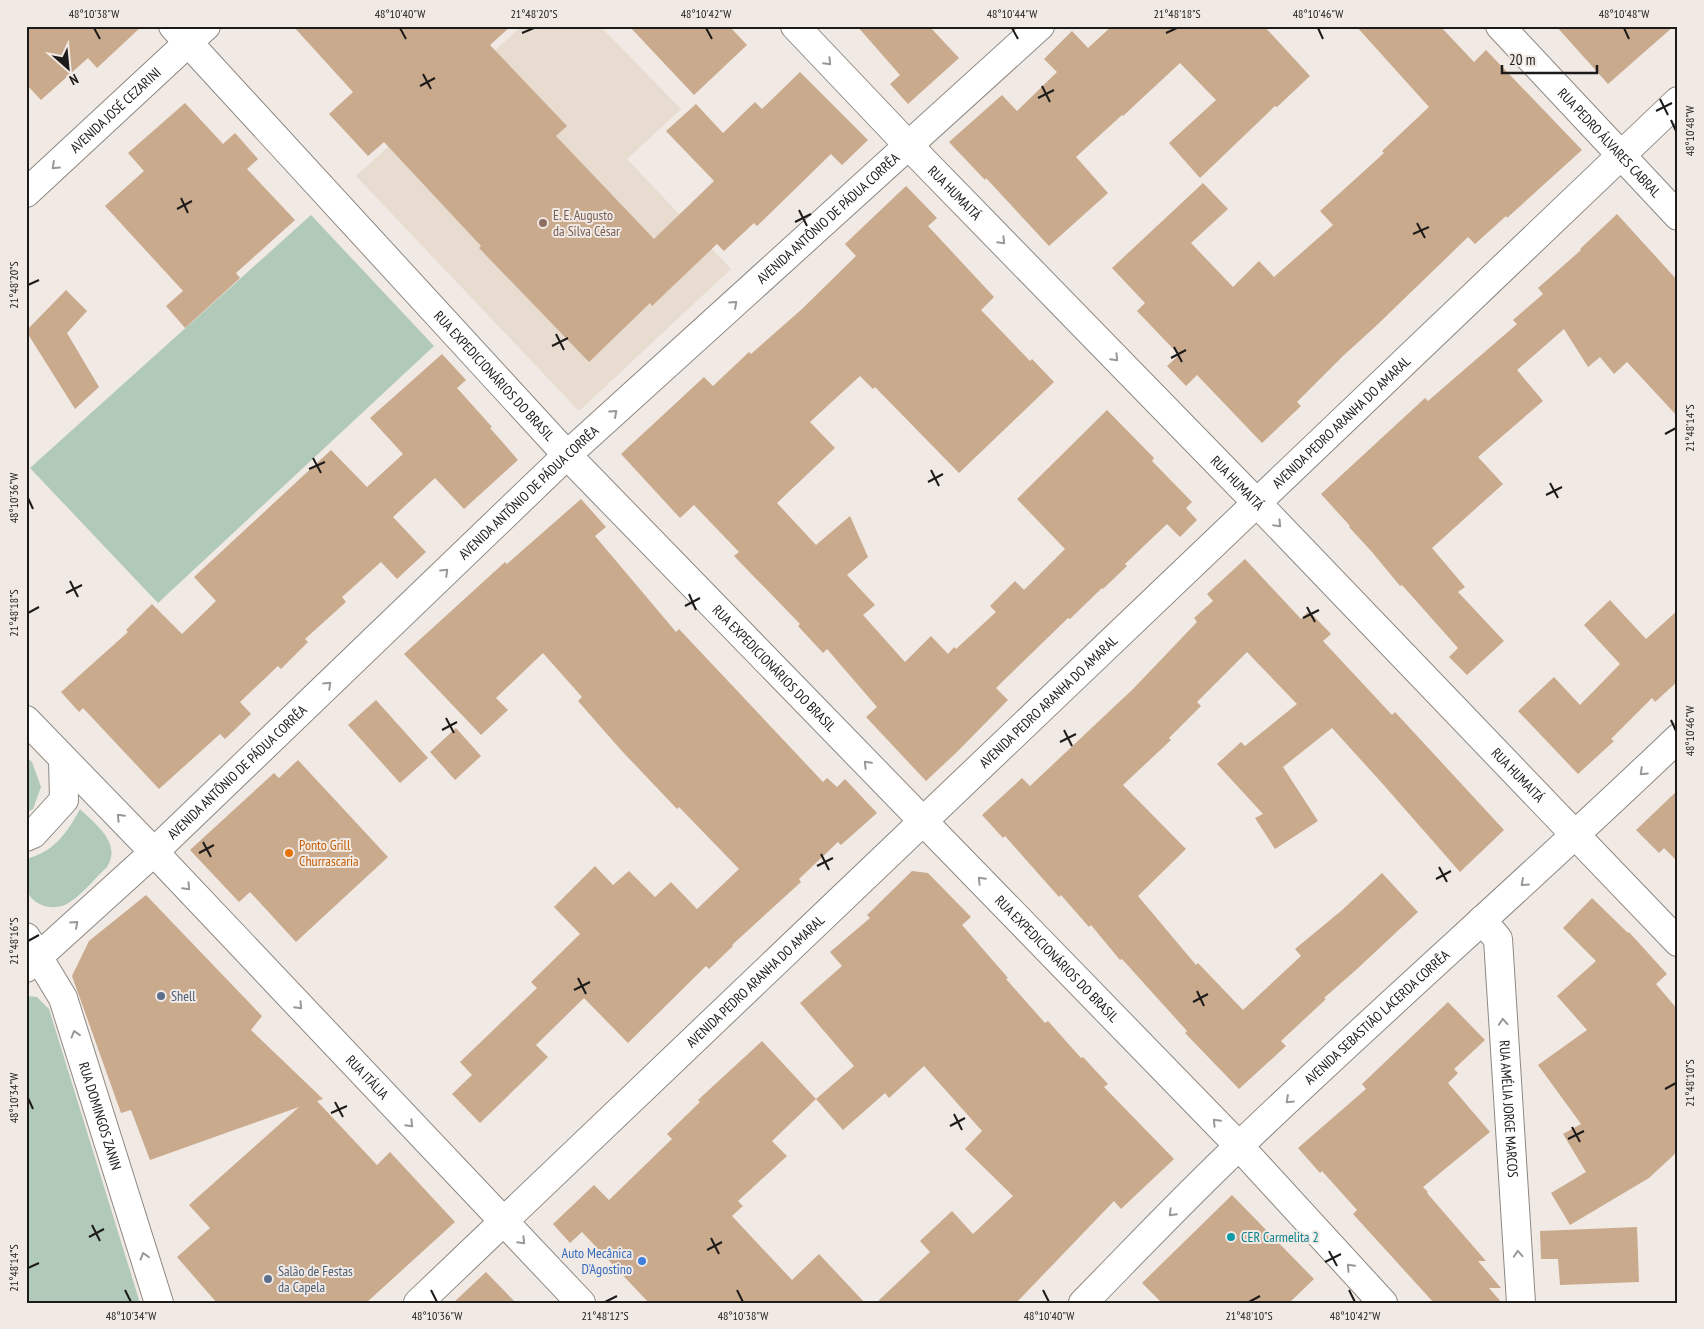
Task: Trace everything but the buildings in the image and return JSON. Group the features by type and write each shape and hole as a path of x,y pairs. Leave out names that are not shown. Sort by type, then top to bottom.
{"street":[{"name":"RUA HUMAITÁ","path":"794,26 1256,502 1678,942"},
{"name":"AVENIDA ANTÔNIO DE PÁDUA CORRÊA","path":"30,954 154,852 567,455 1040,26"},
{"name":"RUA PEDRO ÁLVARES CABRAL","path":"1500,26 1678,216"},
{"name":"AVENIDA JOSÉ CEZARINI","path":"26,193 189,32"},
{"name":"RUA EXPEDICIONÁRIOS DO BRASIL","path":"189,32 567,455 1239,1146 1383,1303"},
{"name":"AVENIDA PEDRO ARANHA DO AMARAL","path":"418,1303 1678,101"},
{"path":"26,720 154,852"},
{"name":"AVENIDA SEBASTIÃO LACERDA CORRÊA","path":"1083,1303 1239,1146 1576,835 1678,738"},
{"path":"26,836 33,834 64,800 63,759"},
{"name":"RUA ITÁLIA","path":"154,852 581,1303"},
{"name":"RUA AMÉLIA JORGE MARCOS","path":"1482,920 1498,940 1522,1303"},
{"name":"RUA DOMINGOS ZANIN","path":"30,954 63,998 159,1303"}],"shaded area":[{"name":"E. E. Augusto da Silva César","path":"522,26 600,26 681,109 627,159 731,269 579,411 356,176"}],"green space":[{"path":"311,215 434,346 158,603 30,468"},
{"path":"26,757 32,762 41,787 33,809 26,813"},
{"path":"80,809 105,835 109,842 111,858 107,867 85,890 70,902 57,907 44,906 37,903 28,893 26,886 26,859 44,852 59,840 65,834"},
{"path":"26,996 37,997 49,1009 140,1303 26,1303"}],"place":[{"name":"E. E. Augusto da Silva César","path":"543,223"},
{"name":"Ponto Grill Churrascaria","path":"289,853"},
{"name":"Shell","path":"161,996"},
{"name":"CER Carmelita 2","path":"1231,1237"},
{"name":"Auto Mecânica D'Agostino","path":"642,1261"},
{"name":"Salão de Festas da Capela","path":"268,1279"}]}
